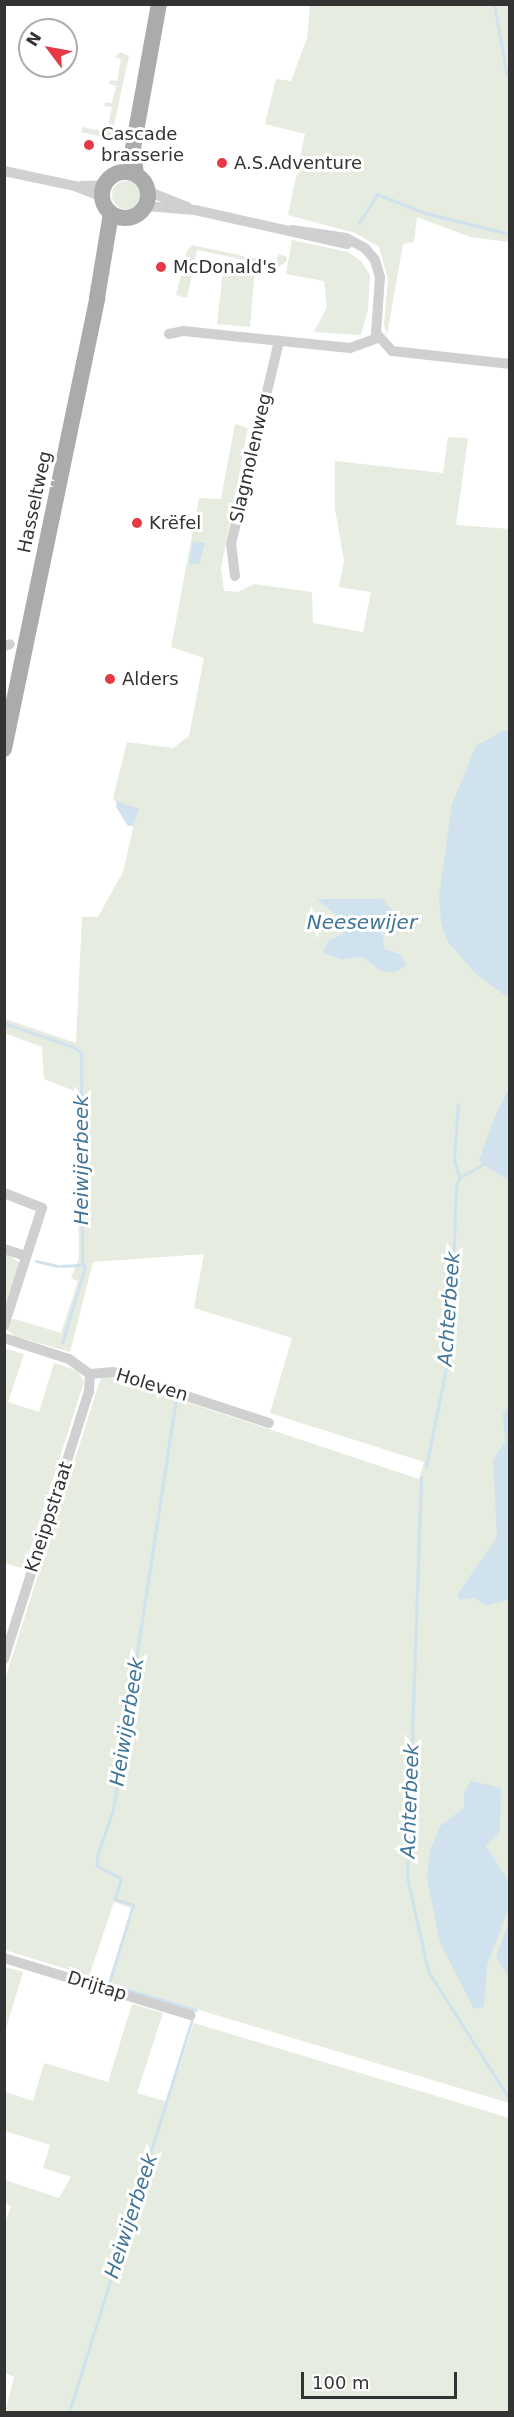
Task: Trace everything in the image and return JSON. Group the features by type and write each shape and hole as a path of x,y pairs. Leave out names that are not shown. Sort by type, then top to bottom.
{"main road":[{"path":"141,89 127,129 119,173 103,191 118,215 146,199 136,175 132,156 141,89 159,4"},
{"path":"119,173 136,175"},
{"name":"Hasseltweg","path":"4,748 98,298 118,215"}],"street":[{"path":"4,171 103,191"},
{"path":"146,199 292,230 327,232 365,248 375,260 380,277 378,338 392,351 510,364"},
{"path":"146,199 195,210"},
{"path":"169,334 183,331 350,348 378,338"},
{"name":"Slagmolenweg","path":"235,576 231,544 279,341"},
{"path":"4,1192 42,1208 4,1326"},
{"path":"4,1249 26,1256"},
{"name":"Holeven","path":"4,1338 69,1359 90,1374 113,1372 269,1423"},
{"name":"Kneippstraat","path":"4,1659 89,1391 90,1374"},
{"name":"Drijtap","path":"4,1958 190,2015"}],"shaded area":[{"path":"310,5 509,5 509,242 470,237 417,217 414,242 403,244 387,335 384,324 388,279 379,247 355,233 288,215 305,134 265,124 276,79 291,81 307,38"},
{"path":"120,52 129,56 111,139 81,132 83,127 107,132 112,107 104,106 105,102 112,103 116,86 109,84 110,80 117,81 121,59 115,57"},
{"path":"126,181 136,185 140,195 136,205 126,209 116,205 112,195 116,185"},
{"path":"292,240 348,252 361,261 370,275 368,310 361,335 314,332 327,307 324,281 286,274"},
{"path":"192,245 276,263 278,254 287,257 286,262 278,267 197,250 187,298 176,295 187,251"},
{"path":"224,261 255,268 250,327 217,324"},
{"path":"235,424 248,428 221,568 224,591 238,592 254,584 312,592 313,623 363,632 371,592 339,587 344,561 335,509 335,461 443,473 448,437 468,438 456,525 510,529 509,2103 110,1983 134,1909 114,1902 89,1976 5,1950 5,1679 102,1374 419,1479 424,1462 270,1413 292,1338 194,1308 204,1254 93,1262 70,1352 14,1336 8,1330 10,1320 15,1319 61,1333 78,1281 71,1278 79,1258 77,1092 44,1079 42,1047 5,1033 5,1019 76,1043 82,917 98,917 123,872 133,828 113,798 127,742 173,748 189,736 204,658 171,647 199,498 221,499","holes":["318,899 347,900 392,909 382,930 385,951 381,971 362,957 342,960 322,953 329,940 344,934 338,917"]},
{"path":"5,1253 20,1263 5,1306"},
{"path":"4,1348 24,1354 8,1402 39,1412 54,1363 78,1371 84,1382 24,1569 5,1563"},
{"path":"4,1967 23,1972 5,2032"},
{"path":"132,2004 163,2013 137,2093 168,2102 194,2023 509,2118 509,2412 5,2412 14,2377 5,2373 4,2225 11,2206 5,2203 5,2180 59,2198 71,2177 43,2168 50,2145 5,2131 5,2092 33,2101 44,2063 108,2082"}],"water":[{"path":"193,541 205,543 199,564 189,564"},
{"path":"502,731 510,731 509,998 478,976 449,943 441,924 439,896 452,804 476,746"},
{"path":"117,801 139,809 133,825 128,826 116,807"},
{"name":"Neesewijer","path":"317,899 382,899 392,909 382,930 385,950 400,954 407,966 395,972 381,971 362,957 342,960 322,953 329,940 343,934 338,917"},
{"path":"509,1088 509,1181 479,1161 494,1118"},
{"path":"509,1404 509,1600 487,1605 474,1598 460,1600 457,1595 497,1537 493,1460 505,1443 503,1413"},
{"path":"471,1781 501,1788 500,1831 486,1846 510,1883 509,1907 487,1966 484,2007 474,2009 440,1943 427,1877 430,1851 440,1826 464,1808 464,1792"},
{"path":"509,1921 510,1978 496,1957"}],"waterway":[{"name":"Achterbeek","path":"494,4 507,76"},
{"name":"Achterbeek","path":"359,223 377,194 425,213 510,234"},
{"name":"Heiwijerbeek","path":"4,1023 74,1047 81,1053 82,1264 85,1267 62,1343"},
{"path":"458,1104 454,1159 459,1176"},
{"name":"Achterbeek","path":"426,1467 450,1349 456,1186 460,1177 483,1164"},
{"path":"36,1261 57,1266"},
{"path":"60,1266 79,1265"},
{"name":"Heiwijerbeek","path":"109,1983 133,1905 115,1899 121,1878 97,1866 97,1856 113,1810 176,1398 118,1379"},
{"name":"Achterbeek","path":"421,1477 407,1877 428,1971 510,2100"},
{"name":"Heiwijerbeek","path":"103,1982 196,2010"},
{"name":"Heiwijerbeek","path":"69,2412 192,2020"}],"place":[{"name":"Cascade brasserie","path":"89,145"},
{"name":"A.S.Adventure","path":"222,163"},
{"name":"McDonald's","path":"161,267"},
{"name":"Krëfel","path":"137,523"},
{"name":"Alders","path":"110,679"}]}
